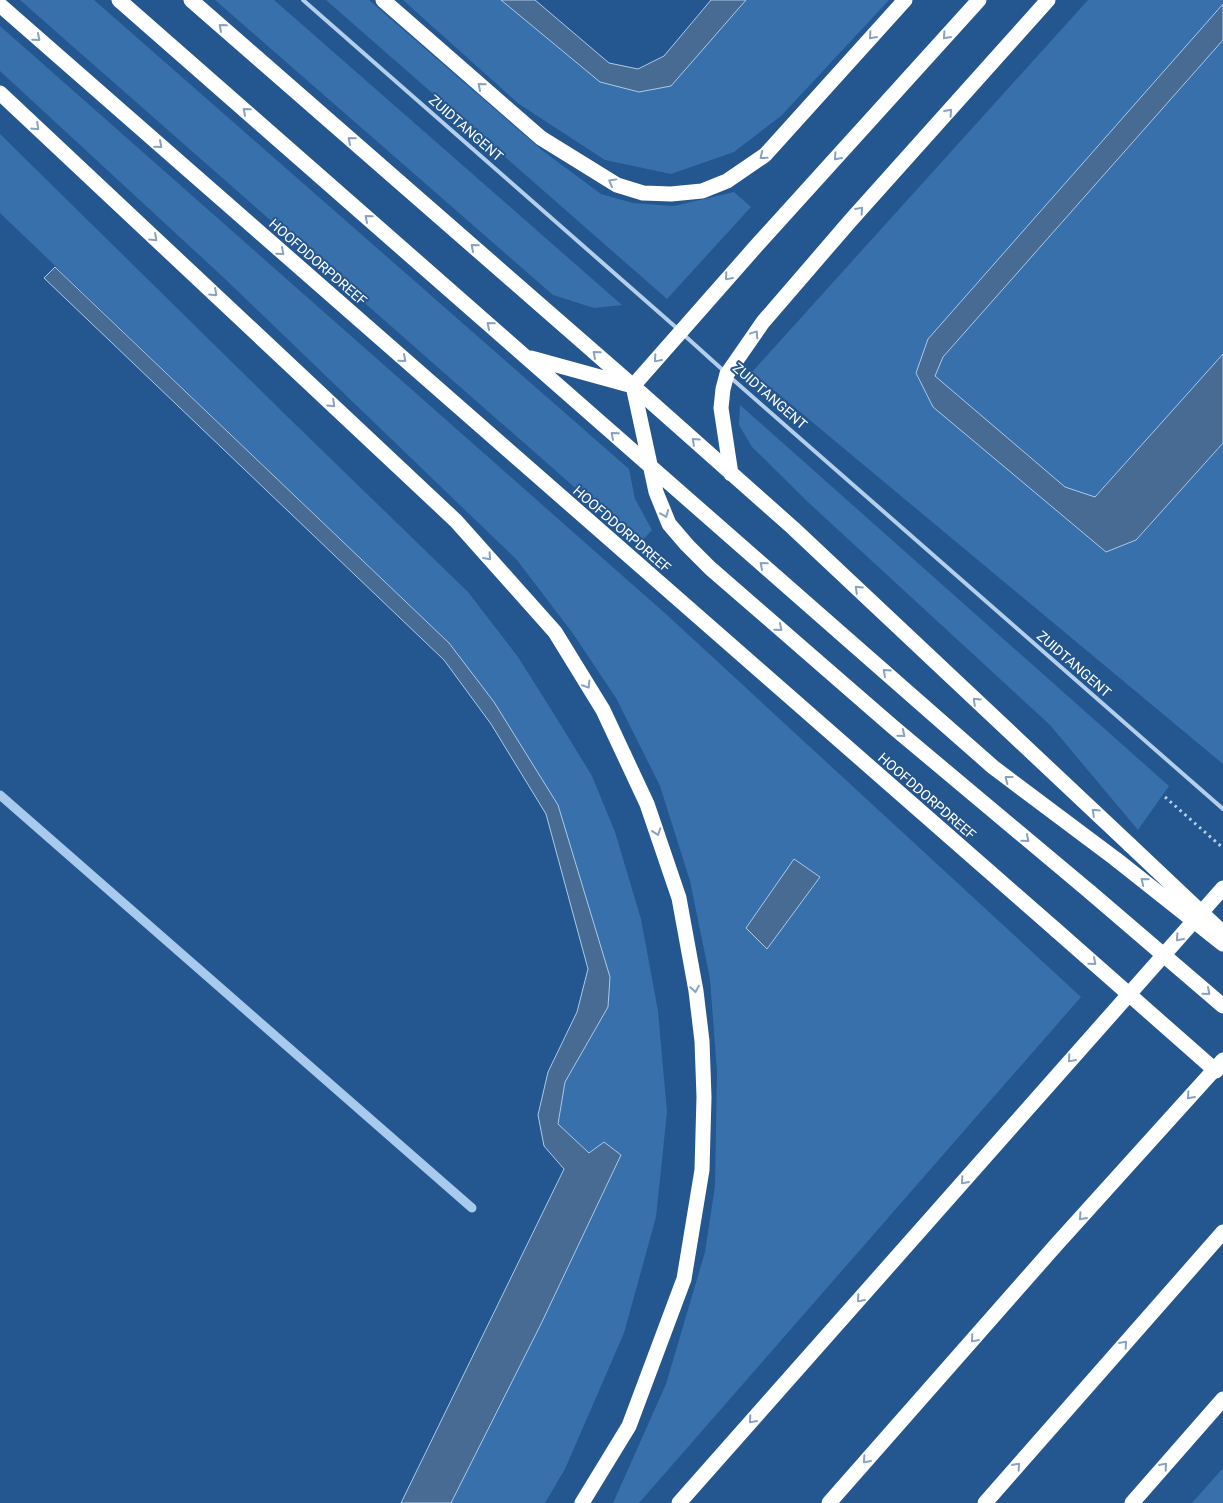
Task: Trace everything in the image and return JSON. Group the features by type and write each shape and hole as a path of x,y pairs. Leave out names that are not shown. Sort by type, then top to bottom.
{"highway":[{"path":"119,0 993,767 1118,860 1223,944"},
{"path":"191,0 633,386 792,528 1223,933"},
{"path":"383,0 541,138 617,185 643,193 671,194 702,191 727,181 765,156 905,0"},
{"path":"633,386 758,244 979,0"},
{"path":"731,474 721,408 723,389 728,374 763,322 851,220 1048,0"},
{"name":"HOOFDDORPDREEF","path":"0,6 1223,1076"},
{"path":"0,94 456,521 555,632 603,710 647,804 679,898 696,990 702,1041 704,1097 702,1170 684,1279 629,1426 582,1503"},
{"path":"527,358 633,386"},
{"path":"633,386 656,492 669,524 687,545 710,568 893,727 1223,1006"},
{"path":"679,1503 1223,888"},
{"path":"829,1503 1056,1245 1223,1060"},
{"path":"985,1503 1223,1232"},
{"path":"1132,1503 1223,1399"}],"lane":[{"name":"ZUIDTANGENT","path":"303,0 1223,809"}],"path":[{"path":"1165,797 1223,848"}],"shaded area":[{"path":"20,0 94,0 629,469 635,499 652,530 639,544"},
{"path":"215,0 274,0 622,305 594,308 553,295"},
{"path":"326,0 369,0 543,151 601,194 633,203 674,206 734,192 751,207 667,299"},
{"path":"403,0 501,0 600,82 671,85 746,0 889,0 781,116 734,152 671,174 605,160 519,104"},
{"path":"501,0 535,0 609,63 638,69 664,56 711,0 746,0 671,86 639,92 600,82"},
{"path":"1088,0 1223,0 1223,4 928,339 916,373 933,407 1136,540 1223,443 1223,764 752,372"},
{"path":"1223,4 1223,40 943,357 935,376 1065,487 1095,497 1223,354 1223,443 1136,540 1106,552 933,407 916,373 928,339"},
{"path":"0,26 667,615 1081,997 639,1503 613,1503 666,1384 705,1252 715,1186 717,1072 710,979 690,881 660,786 616,698 574,635 517,560 223,277 0,71","holes":["795,860 820,877 767,949 746,928"]},
{"path":"1223,40 1223,354 1095,497 1065,487 934,377 943,357"},
{"path":"0,134 468,592 518,657 592,776 615,832 641,919 658,1011 667,1112 656,1217 624,1333 565,1469 545,1503 451,1503 541,1324 621,1155 604,1142 589,1153 558,1125 565,1082 608,1007 558,805 449,643 0,213"},
{"path":"55,267 449,643 494,702 558,805 610,977 608,1007 565,1082 558,1124 589,1153 604,1142 621,1155 541,1324 451,1503 401,1503 564,1169 544,1146 538,1115 548,1072 577,1012 588,969 546,814 491,724 444,660 44,278"},
{"path":"740,405 1169,786 1138,830 1050,725 810,504 752,447 739,425"},
{"path":"794,859 820,877 767,949 746,928"},
{"path":"1223,1468 1223,1503 1192,1503"}],"waterway":[{"path":"0,795 472,1208"}]}
